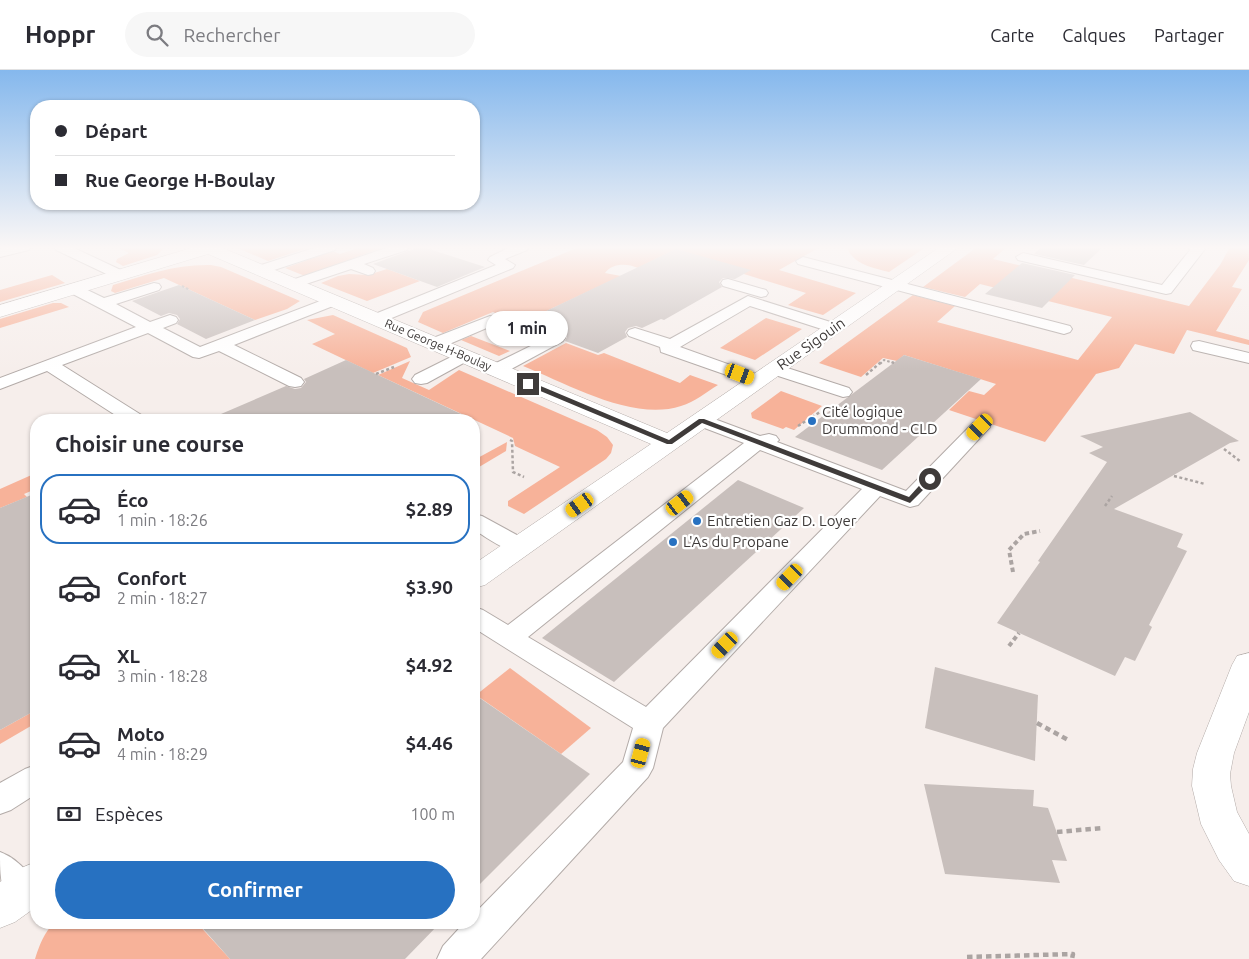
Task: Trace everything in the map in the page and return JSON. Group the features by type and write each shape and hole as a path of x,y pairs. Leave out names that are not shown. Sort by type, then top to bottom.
{"street":[{"name":"Rue George H-Boulay","path":"304,288 670,442"},
{"name":"Rue Sigouin","path":"480,574 891,288"},
{"path":"0,311 74,289"},
{"path":"1249,665 1215,755 1211,773 1212,792 1217,814 1228,838 1249,868"}],"lane":[{"path":"102,304 149,288"},
{"path":"376,319 451,288"},
{"path":"746,288 761,293 667,348 758,381"},
{"path":"905,288 1064,329"},
{"path":"74,289 199,353 333,301"},
{"path":"748,301 834,328"},
{"path":"0,384 48,364 170,320"},
{"path":"434,344 490,321"},
{"path":"635,333 671,345"},
{"path":"496,370 557,338"},
{"path":"220,345 295,382"},
{"path":"1199,346 1249,358"},
{"path":"421,379 464,356"},
{"path":"48,364 127,414"},
{"path":"775,369 843,392"},
{"path":"702,420 910,500 980,427"},
{"path":"509,638 758,442 790,436"},
{"path":"456,959 638,768 649,723 876,488"},
{"path":"480,524 520,546"},
{"path":"480,620 649,723"},
{"path":"0,800 30,782"}],"path":[{"path":"863,377 884,360 894,363"},
{"path":"790,436 800,427 798,426 811,416 814,417 826,406"},
{"path":"510,440 512,441 513,472 524,477"},
{"path":"1224,449 1240,461"},
{"path":"1174,476 1205,484"},
{"path":"1105,506 1112,496"},
{"path":"1013,572 1009,550 1024,534 1040,531"},
{"path":"1009,646 1019,633"},
{"path":"1037,723 1070,740"},
{"path":"1057,832 1102,828"},
{"path":"967,957 1073,954 1072,959"}],"shaded area":[{"path":"5,288 46,288 0,302 0,290"},
{"path":"112,288 130,288 115,293 111,291"},
{"path":"187,288 271,288 300,301 287,309 255,320"},
{"path":"335,288 400,288 367,301"},
{"path":"479,288 594,288 521,323 493,312 443,333 418,322 423,312"},
{"path":"791,288 841,288 856,293 823,315 788,305 806,293"},
{"path":"929,288 975,288 965,297"},
{"path":"998,288 1116,288 1189,306 1202,288 1242,289 1216,331 1249,340 1249,345 1187,330 1174,354 1135,344 1119,368 1096,374 1045,442 949,410 969,391 984,395 996,384 904,355 897,361 883,358 861,377 819,363 913,295 955,306 937,322 1078,360 1112,317"},
{"path":"53,303 61,303 69,307 0,328 0,319"},
{"path":"333,315 407,348 411,357 373,373 312,344 335,334 307,320"},
{"path":"766,318 802,329 755,360 720,348"},
{"path":"471,336 510,351 499,356 461,340"},
{"path":"566,343 598,355 604,353 680,383 690,375 718,385 681,406 662,410 642,409 601,399 523,366"},
{"path":"410,361 402,378 429,390 459,370 597,430 607,437 613,445 611,453 606,459 524,514 508,506 508,501 560,467 515,446 513,438 480,423 480,414 462,414 378,375"},
{"path":"781,391 822,406 794,430 786,427 783,429 752,418 751,413"},
{"path":"507,442 506,451 480,466 480,457"},
{"path":"30,476 30,491 24,494 27,497 0,508 0,489"},
{"path":"510,668 591,728 561,754 480,698 480,692"},
{"path":"30,713 30,726 0,744 0,730"},
{"path":"49,929 202,929 230,959 35,959"}],"building":[{"path":"169,288 187,288 255,320 206,339 177,324 180,319 177,315 169,313 161,316 132,301"},
{"path":"593,288 719,288 664,320 661,319 642,328 636,326 628,328 625,332 627,337 598,353 565,341 567,337 564,333 556,331 549,335 519,324"},
{"path":"992,288 1062,288 1042,308 985,294"},
{"path":"904,355 981,379 882,470 795,437"},
{"path":"346,360 461,414 221,414 286,386 295,389 301,388 306,382 304,379"},
{"path":"1190,412 1239,441 1230,443 1114,509 1183,534 1177,547 1187,551 1149,625 1152,627 1135,661 1125,657 1115,676 997,623 1107,462 1089,453 1103,447 1080,436"},
{"path":"738,480 804,508 614,682 542,638"},
{"path":"30,496 30,713 0,730 0,508"},
{"path":"935,667 1038,695 1035,761 925,728"},
{"path":"480,698 590,774 480,884"},
{"path":"924,784 1034,790 1033,806 1048,808 1067,861 1052,860 1060,883 945,874"},
{"path":"203,929 434,929 405,959 230,959"}],"place":[{"name":"Cité logique Drummond - CLD","path":"812,421"},
{"name":"Entretien Gaz D. Loyer","path":"697,521"},
{"name":"L'As du Propane","path":"673,542"}],"route":[{"path":"528,384 670,442 702,420 910,500 930,479"}]}
